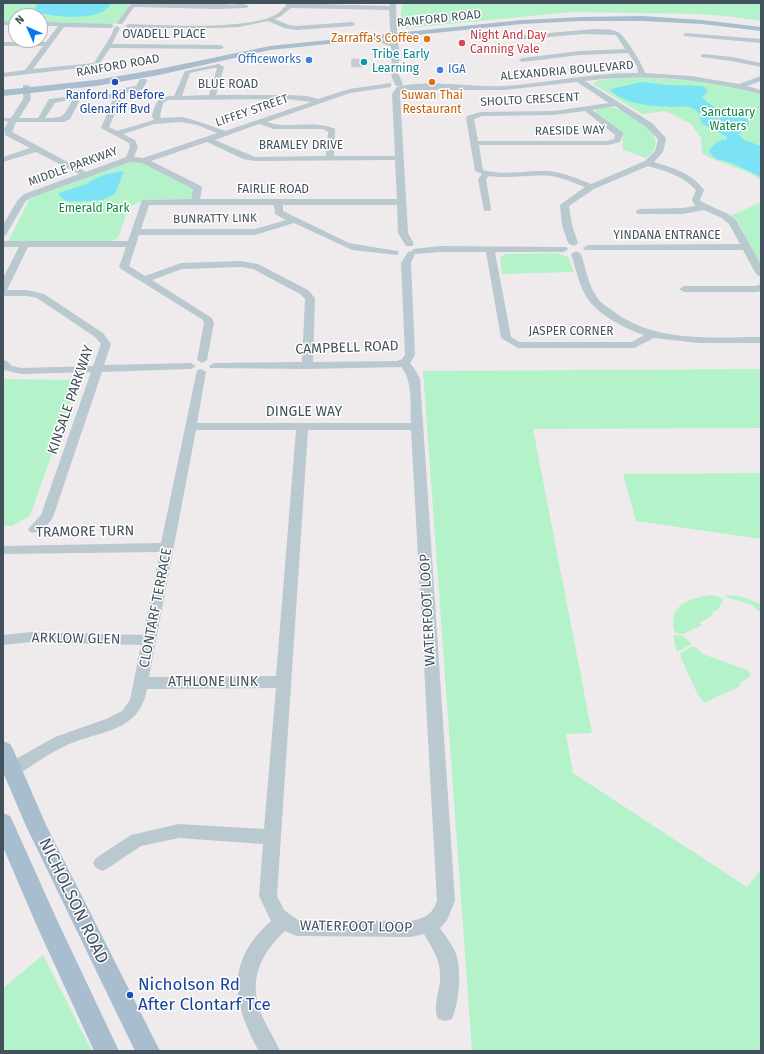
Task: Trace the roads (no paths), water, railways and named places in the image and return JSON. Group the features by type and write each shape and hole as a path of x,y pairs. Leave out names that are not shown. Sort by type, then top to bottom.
{"main road":[{"name":"RANFORD ROAD","path":"3,89 24,91 31,96 55,88 158,72 265,49 524,19 578,16 657,16 761,24"},
{"name":"RANFORD ROAD","path":"3,93 24,91 117,75 263,45 357,36 391,35 534,21 599,18 677,20 761,29"},
{"name":"NICHOLSON ROAD","path":"3,749 13,769 36,826 148,1051"},
{"name":"NICHOLSON ROAD","path":"3,822 47,924 107,1051"}],"street":[{"path":"3,75 96,64 115,34 116,26 134,4 213,6 218,8 224,6 246,6"},
{"path":"48,24 223,27 245,25 269,19 286,11 288,5 393,5"},
{"name":"CAMPBELL ROAD","path":"385,56 391,35 393,5"},
{"path":"269,19 277,21 288,27 299,28 352,24"},
{"path":"48,43 62,25"},
{"path":"515,38 570,33 610,32 618,34 640,66 642,76"},
{"name":"CAMPBELL ROAD","path":"214,366 394,364 404,363 408,360 410,355 411,252 403,233 393,64 396,56 391,35"},
{"path":"686,35 761,41"},
{"name":"OVADELL PLACE","path":"107,46 162,49 221,47"},
{"path":"27,72 44,48"},
{"path":"522,60 580,53 630,51"},
{"path":"385,56 396,56"},
{"path":"385,56 393,64"},
{"path":"703,56 737,59 761,65"},
{"path":"177,98 187,72 219,66 221,68 212,98"},
{"name":"ALEXANDRIA BOULEVARD","path":"395,87 502,88 619,75 684,78 741,86 761,92"},
{"path":"741,86 761,78"},
{"path":"573,243 567,225 564,205 590,187 648,163 660,152 662,139 649,125 580,80"},
{"path":"40,120 52,101 68,98 77,99 93,96 113,96 127,90 139,88 143,81"},
{"name":"LIFFEY STREET","path":"144,161 349,91 369,87 395,87"},
{"path":"24,91 7,125 8,134 32,151 77,178"},
{"path":"113,96 117,100 105,128 134,144 129,159"},
{"name":"BLUE ROAD","path":"159,121 156,116 160,102 167,98 302,98 317,101"},
{"path":"7,125 40,120 60,120 65,118 77,99"},
{"name":"SHOLTO CRESCENT","path":"487,174 479,171 470,118 474,116 554,113 615,104"},
{"name":"RAESIDE WAY","path":"475,143 608,143 617,140 619,134 587,109"},
{"path":"116,134 159,121 191,120 223,133"},
{"path":"258,121 274,127 324,127 332,131 330,158"},
{"path":"3,138 86,175"},
{"name":"BRAMLEY DRIVE","path":"207,139 246,157 254,159 399,158"},
{"path":"3,160 32,151"},
{"name":"MIDDLE PARKWAY","path":"3,233 21,200 27,196 129,159 144,161 198,188 195,202"},
{"path":"648,163 683,175 694,181 700,190 696,200 704,207 725,216 733,222 761,274"},
{"path":"487,209 482,179 487,174 551,174 564,176 590,187"},
{"name":"FAIRLIE ROAD","path":"135,232 145,202 401,202"},
{"path":"279,202 278,212 346,246 355,248 411,252 440,249 563,249 568,253 576,254 584,253 588,250 588,248 581,244 573,243 564,245 563,249"},
{"path":"640,212 683,211 704,207"},
{"path":"3,209 16,209"},
{"name":"BUNRATTY LINK","path":"135,232 255,232 294,220"},
{"path":"135,232 124,267 207,318 209,323 202,360"},
{"path":"396,250 403,233"},
{"path":"3,244 130,244"},
{"path":"3,288 25,244"},
{"name":"YINDANA ENTRANCE","path":"588,248 746,247"},
{"name":"JASPER CORNER","path":"490,249 506,338 518,345 634,344 653,334"},
{"path":"396,250 411,252"},
{"path":"576,254 592,298 608,314 630,327 653,334 692,340 761,340"},
{"path":"145,279 181,266 242,264 256,266 304,292 310,298 307,366"},
{"path":"684,289 758,289 761,287"},
{"name":"KINSALE PARKWAY","path":"3,293 26,293 40,296 99,335 106,344 47,517 35,529"},
{"path":"3,364 8,368 21,371 96,370 190,366 193,363 202,360 211,361 214,366 210,370 201,372 193,371 190,366"},
{"name":"WATERFOOT LOOP","path":"302,428 268,896 272,911 283,922 297,928 411,929 430,926 441,915 446,901 414,379 411,371 404,363"},
{"name":"CLONTARF TERRACE","path":"13,769 61,741 112,723 127,715 137,702 192,427 201,372"},
{"name":"DINGLE WAY","path":"192,427 302,428 417,426"},
{"name":"TRAMORE TURN","path":"3,550 168,547"},
{"name":"ARKLOW GLEN","path":"3,640 31,637 150,640"},
{"name":"ATHLONE LINK","path":"142,682 284,682"},
{"path":"102,862 137,840 179,831 272,837"},
{"path":"270,1051 253,1022 247,1003 245,984 250,964 259,945 283,922"},
{"path":"430,926 447,954 450,976 445,1012"}],"water":[{"path":"38,3 111,3 106,9 99,13 78,17 48,14 48,8 35,8"},
{"path":"642,82 666,85 703,86 708,91 702,97 712,106 747,119 749,124 739,134 744,140 761,146 761,177 732,163 716,159 709,152 714,145 721,140 727,139 727,137 701,123 699,115 694,109 687,107 665,107 631,102 616,95 610,90"},
{"path":"124,171 115,194 104,199 95,201 66,201 59,196 59,193 89,183 90,181 107,174"}],"place":[{"name":"Zarraffa's Coffee","path":"427,39"},
{"name":"Night And Day Canning Vale","path":"462,43"},
{"name":"Officeworks","path":"309,60"},
{"name":"Tribe Early Learning","path":"364,62"},
{"name":"IGA","path":"440,70"},
{"name":"Ranford Rd Before Glenariff Bvd","path":"115,82"},
{"name":"Suwan Thai Restaurant","path":"432,82"},
{"name":"Nicholson Rd After Clontarf Tce","path":"130,995"}],"park label":[{"name":"Sanctuary Waters","path":"728,120"},
{"name":"Emerald Park","path":"94,209"}]}
